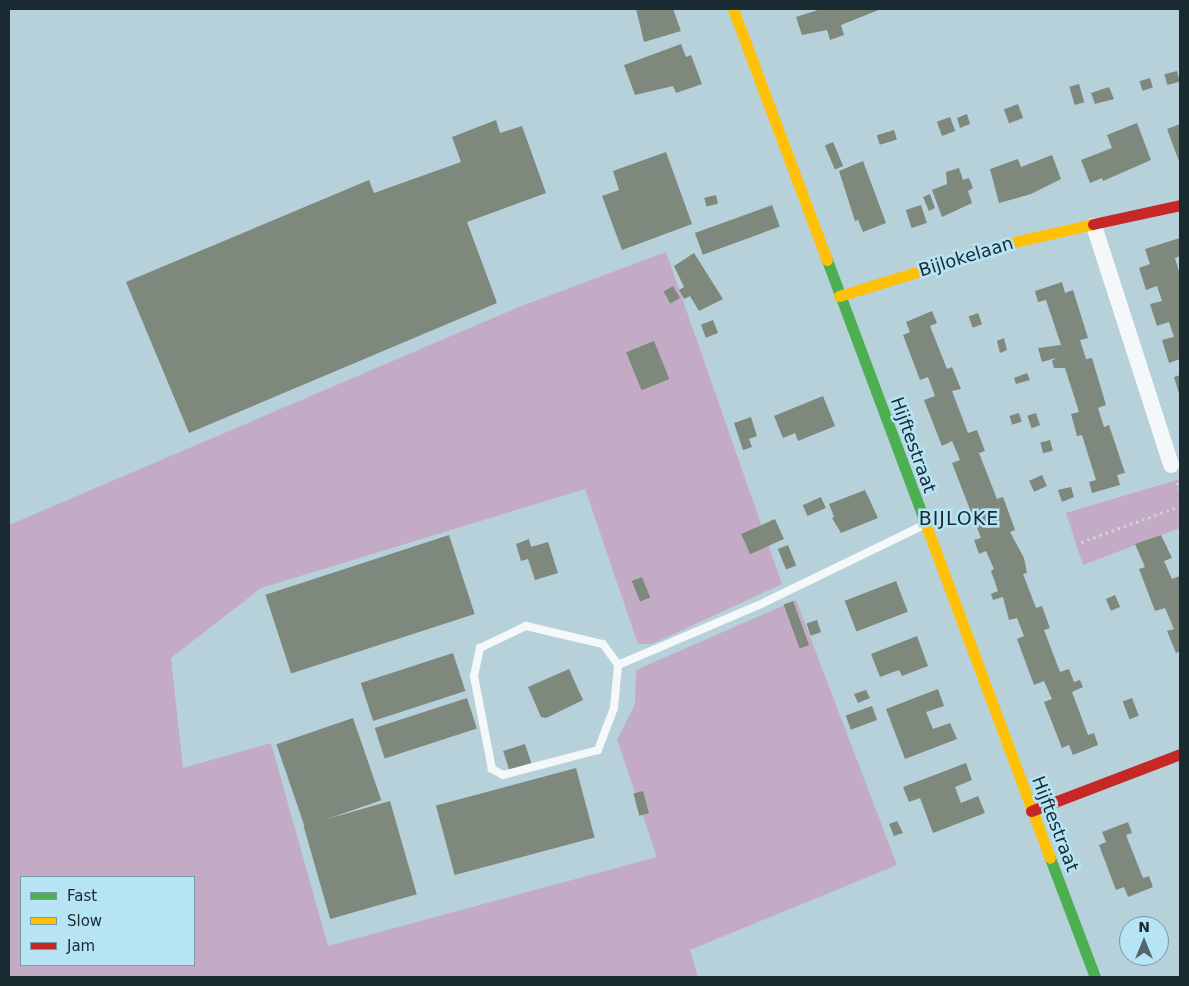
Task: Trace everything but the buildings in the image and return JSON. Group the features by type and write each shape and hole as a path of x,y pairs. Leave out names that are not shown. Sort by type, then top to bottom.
{"street":[{"name":"Hijftestraat","path":"733,9 924,525 1095,977"},
{"name":"Bijlokelaan","path":"839,296 1014,242 1094,226 1180,205"},
{"path":"1094,226 1171,465"},
{"path":"1031,811 1067,795 1180,754"}],"lane":[{"path":"618,665 759,605 924,525"},
{"path":"526,626 602,644 618,665 614,708 598,750 503,776 492,769 474,676 480,648 526,626"}],"path":[{"path":"1081,542 1180,506"}],"shaded area":[{"path":"666,252 782,584 652,644 638,644 585,489 261,588 171,658 183,768 271,743 328,946 657,857 617,740 635,704 636,670 796,600 897,865 690,950 698,977 9,977 9,525 519,307"},
{"path":"1180,479 1180,528 1083,565 1066,513"}],"traffic: fast":[{"path":"827,260 926,525"},
{"path":"1050,858 1095,977"}],"traffic: slow":[{"path":"733,9 827,260"},
{"path":"839,296 1014,242 1093,224"},
{"path":"926,525 1050,858"}],"traffic: jam":[{"path":"1093,224 1180,205"},
{"path":"1031,811 1180,754"}],"district":[{"name":"BIJLOKE","path":"959,519"}]}
